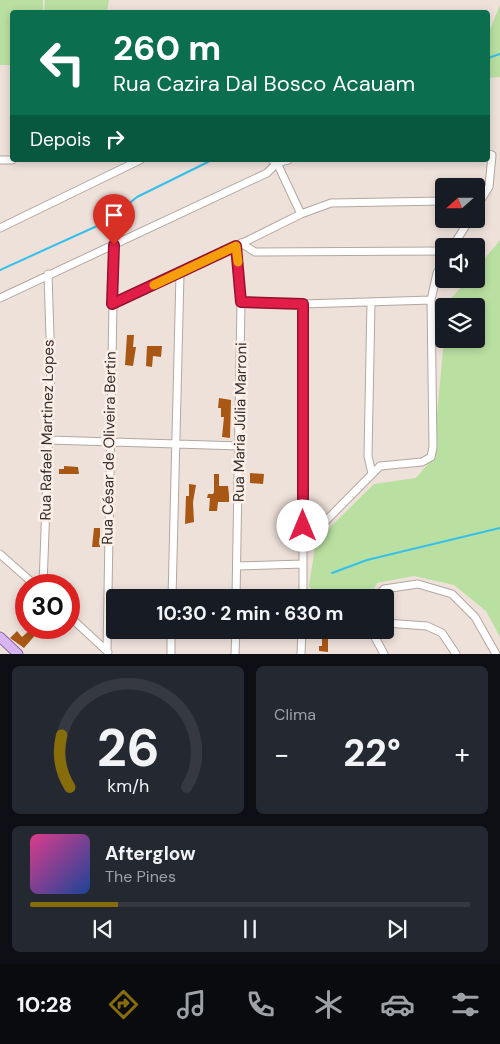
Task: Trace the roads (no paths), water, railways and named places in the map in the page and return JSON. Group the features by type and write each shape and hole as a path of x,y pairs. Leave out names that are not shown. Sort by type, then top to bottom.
{"main road":[{"path":"0,637 18,654"}],"street":[{"path":"0,228 136,162"},
{"path":"274,162 301,214"},
{"path":"0,298 267,173 274,162"},
{"path":"485,193 489,187 490,162"},
{"path":"112,304 180,274 301,214 331,203 435,201"},
{"name":"Rua César de Oliveira Bertin","path":"108,653 109,442 114,245"},
{"path":"238,245 255,252 435,251"},
{"name":"Rua Maria Júlia Marroni","path":"236,589 241,302 238,245"},
{"name":"Rua Rafael Martinez Lopes","path":"43,574 51,368 48,274"},
{"path":"172,589 174,443 180,274"},
{"path":"303,544 372,474 384,465 422,462 431,457 433,448 430,300 435,283"},
{"path":"241,302 303,304 430,300"},
{"path":"371,302 368,456 372,474"},
{"path":"303,304 304,588"},
{"path":"48,440 240,446"},
{"path":"0,554 23,574"},
{"path":"237,566 303,564"},
{"path":"384,589 418,584 452,594 475,617 496,654"},
{"path":"394,624 427,626 442,633 456,654"},
{"path":"80,626 108,653"},
{"path":"171,639 171,654"},
{"path":"235,654 236,639"},
{"path":"301,654 302,639"},
{"path":"376,639 384,654"}],"waterway":[{"path":"490,57 500,54"},
{"path":"0,270 108,221 137,197 208,162"},
{"path":"332,573 367,560 500,528"}]}
